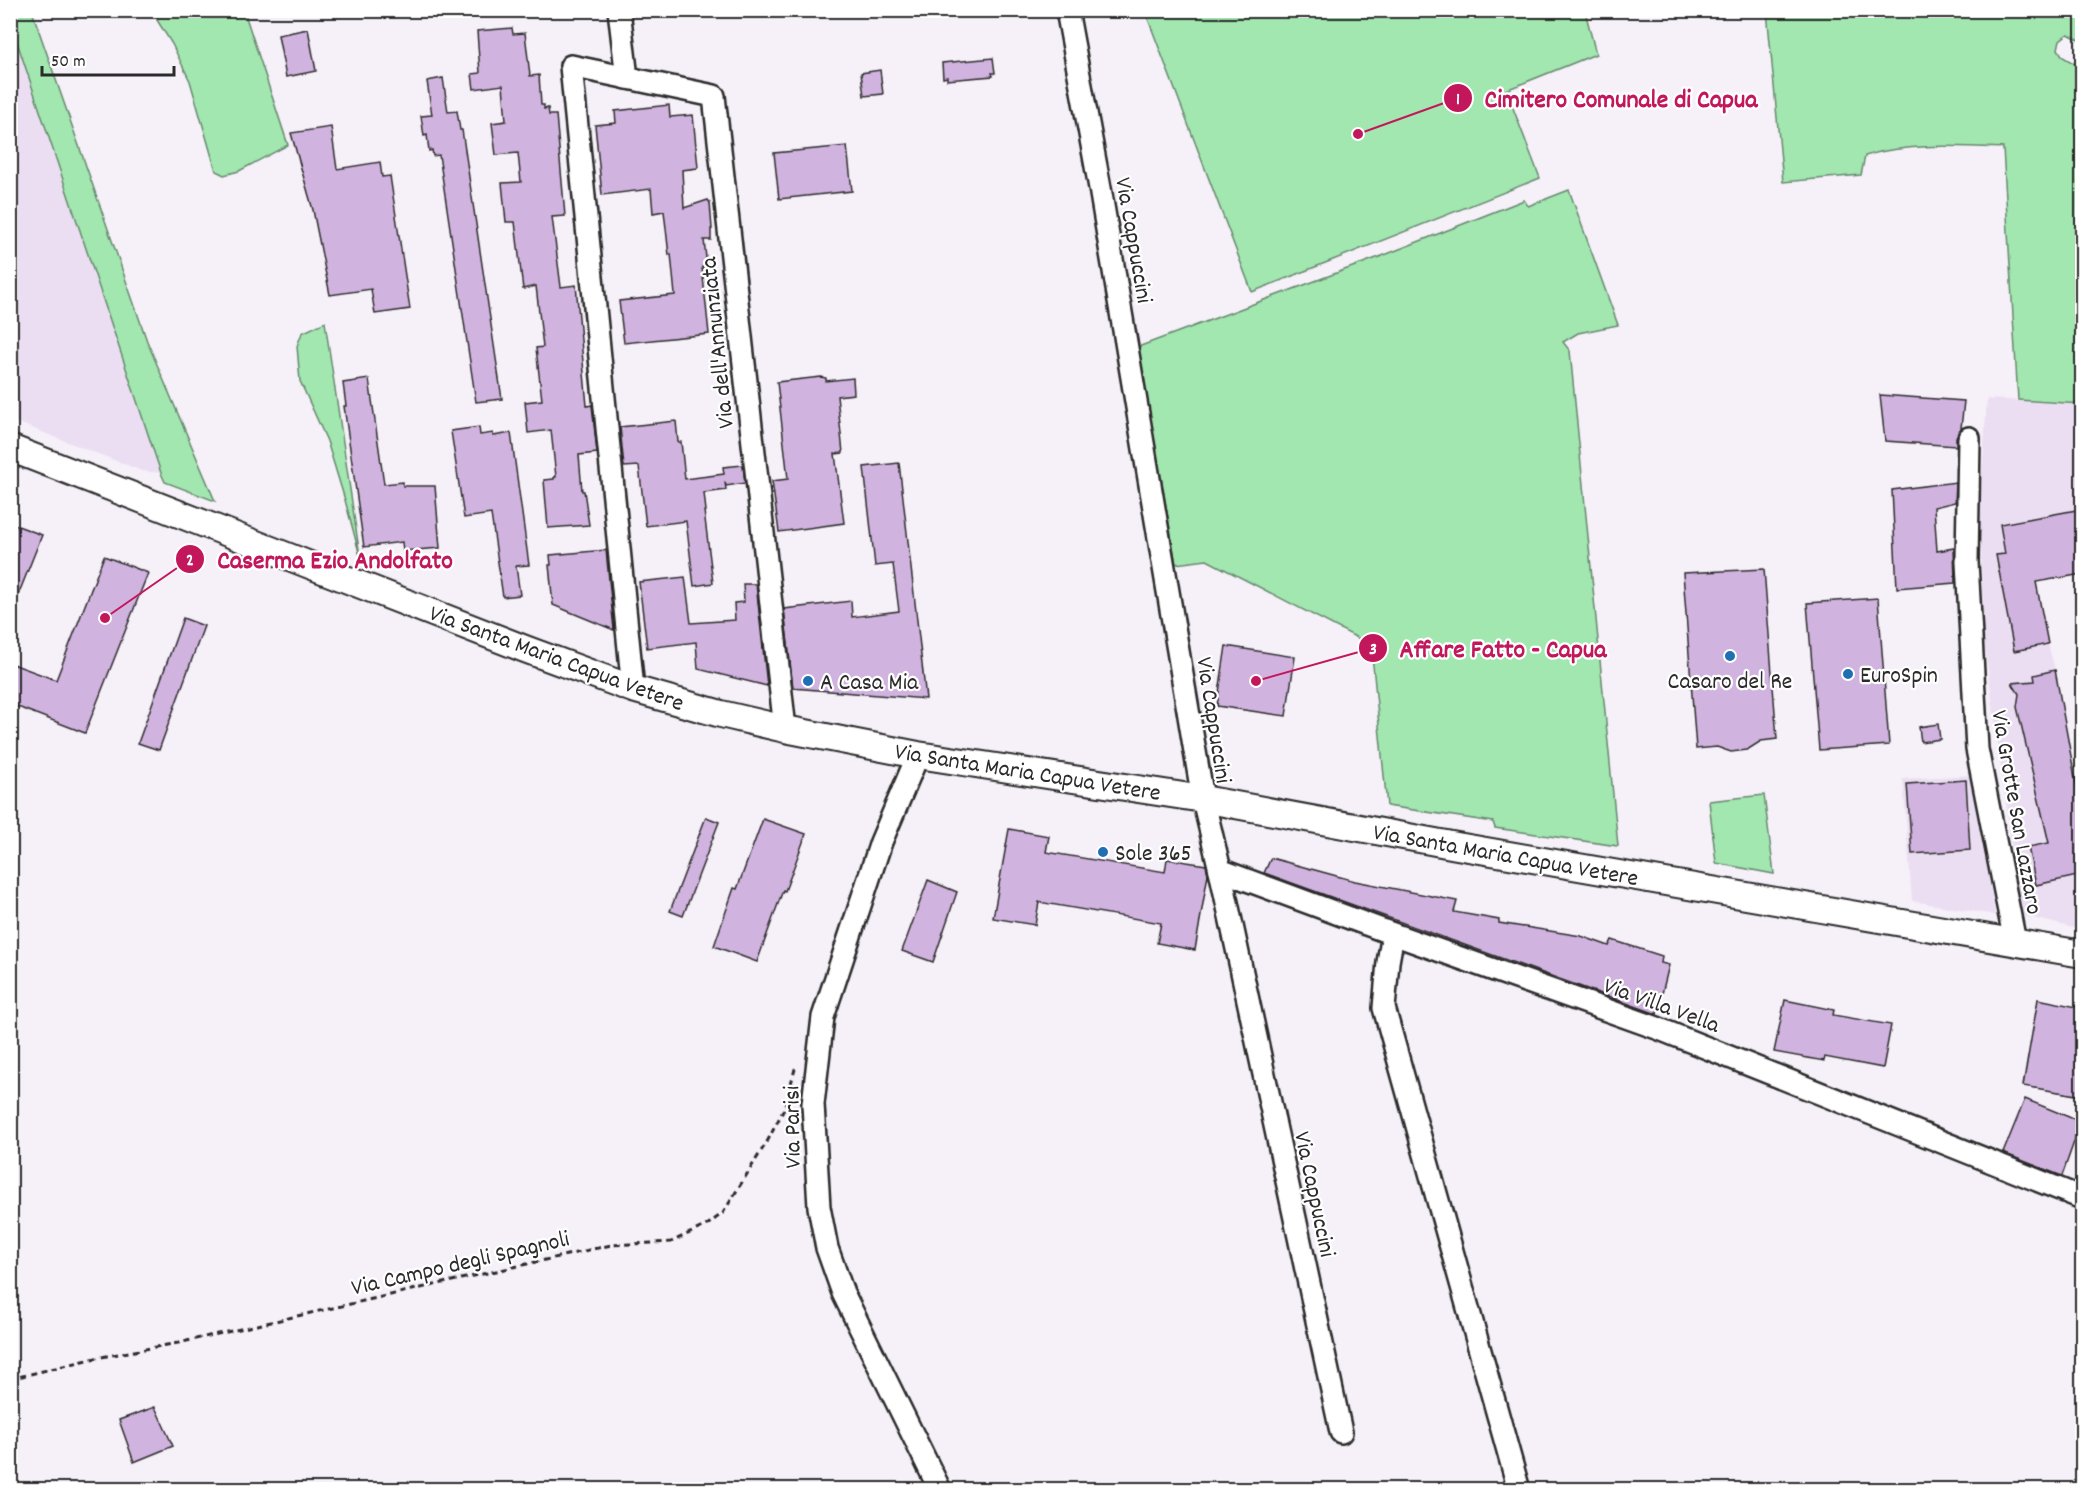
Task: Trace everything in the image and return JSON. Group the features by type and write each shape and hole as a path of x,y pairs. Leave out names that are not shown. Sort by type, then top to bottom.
{"main road":[{"name":"Via Santa Maria Capua Vetere","path":"10,448 514,645 633,689 721,714 918,755 1203,799 1457,846 2082,954"}],"street":[{"path":"619,10 627,78"},
{"name":"Via Cappuccini","path":"1067,10 1100,188 1203,799 1341,1432"},
{"name":"Via dell'Annunziata","path":"633,689 571,66 714,96 785,729"},
{"name":"Via Grotte San Lazzaro","path":"1969,438 1967,562 1977,749 2015,942"},
{"name":"Via Parisi","path":"918,755 881,842 824,1017 813,1104 819,1207 827,1248 843,1293 940,1490"},
{"name":"Via Villa Vella","path":"1220,870 1657,1028 2082,1198"},
{"path":"1393,934 1384,1008 1519,1490"}],"path":[{"name":"Via Campo degli Spagnoli","path":"10,1379 611,1245 671,1242 707,1225 723,1213 784,1109 795,1069 819,1048"}],"shaded area":[{"path":"10,24 161,473 142,471 11,420"},
{"path":"1987,399 2082,404 2082,574 2036,583 2082,815 2082,930 2021,915 1983,632 1980,505"},
{"path":"1973,775 1995,915 1912,901 1903,779"}],"green space":[{"path":"10,11 32,11 147,341 215,501 165,482 161,473 11,24"},
{"path":"158,11 244,11 288,145 239,171 224,175 216,171 190,81 157,20"},
{"path":"1145,11 1585,11 1596,54 1506,90 1540,178 1252,292"},
{"path":"1767,11 2082,11 2082,41 2068,34 2060,40 2058,49 2063,57 2082,68 2082,404 2018,400 2003,148 1933,146 1898,149 1865,156 1861,175 1783,182"},
{"path":"1569,190 1618,325 1578,333 1563,342 1570,351 1618,846 1495,828 1493,822 1387,806 1371,645 1207,560 1176,564 1138,347 1524,200 1528,206"},
{"path":"325,322 360,556 327,441 300,381 297,346 302,333"},
{"path":"1764,795 1774,874 1716,863 1709,801"}],"building":[{"path":"512,28 513,34 525,33 530,76 539,75 541,105 544,105 544,109 548,108 549,115 556,115 565,216 552,217 561,287 576,285 587,406 592,405 597,453 579,455 582,491 584,491 589,525 548,528 544,480 556,477 551,430 528,433 525,402 542,400 536,348 543,347 536,286 523,289 515,222 506,222 502,183 521,182 518,153 496,155 492,123 506,121 503,85 474,89 472,74 480,73 477,31"},
{"path":"308,29 316,71 286,77 278,35"},
{"path":"993,58 995,73 992,73 993,76 947,80 947,77 943,78 942,63"},
{"path":"880,70 883,94 864,96 861,73"},
{"path":"443,78 448,112 457,111 460,130 462,130 502,399 476,402 439,155 433,156 432,150 429,151 427,135 424,136 421,116 432,115 427,81"},
{"path":"669,105 670,117 693,115 698,168 682,170 684,208 708,200 710,203 711,240 704,240 707,267 702,267 709,334 624,343 619,301 675,295 671,254 669,255 664,211 653,213 651,189 602,195 595,125 616,123 615,111"},
{"path":"331,127 337,169 380,162 382,177 390,176 410,309 375,314 371,289 330,295 313,210 291,133"},
{"path":"847,146 852,191 779,199 774,153"},
{"path":"826,378 826,381 853,378 854,394 837,396 843,453 835,454 844,523 779,532 772,481 788,479 777,382"},
{"path":"369,379 384,484 403,482 403,486 435,486 440,548 403,551 402,542 364,547 344,406 346,406 343,383"},
{"path":"1880,395 1964,401 1956,446 1885,441"},
{"path":"676,421 685,479 724,474 723,467 743,465 745,483 726,486 725,482 726,490 704,493 713,583 694,586 686,521 646,526 639,466 624,467 620,427"},
{"path":"479,427 480,435 493,433 493,436 511,433 529,565 516,566 520,595 503,597 491,514 464,518 451,431"},
{"path":"899,463 926,699 793,688 784,609 851,601 852,617 899,611 893,564 875,566 864,467"},
{"path":"1956,482 1955,502 1934,507 1937,551 1954,548 1955,583 1897,588 1892,490"},
{"path":"2082,509 2082,574 2036,582 2048,644 2014,651 1996,555 2005,554 2000,524"},
{"path":"10,523 42,535 11,613 10,613"},
{"path":"606,550 614,630 553,605 549,565 551,565 550,555"},
{"path":"104,556 148,573 85,733 10,704 10,663 56,680"},
{"name":"Casaro del Re","path":"1764,569 1777,739 1761,741 1747,750 1731,752 1717,747 1696,749 1683,573"},
{"path":"685,577 691,623 735,620 734,603 744,602 743,584 756,584 767,686 698,669 696,642 647,648 639,582"},
{"name":"EuroSpin","path":"1878,598 1889,745 1819,750 1807,603"},
{"path":"183,618 204,626 159,750 138,743"},
{"path":"1226,646 1295,657 1286,716 1217,706"},
{"path":"2055,670 2082,815 2082,875 2036,885 2028,847 2049,843 2017,707 2019,694 2012,683 2035,681 2034,675"},
{"path":"1938,724 1940,739 1921,742 1919,727"},
{"path":"1966,780 1970,850 1912,854 1907,784"},
{"path":"706,817 719,822 683,916 670,911"},
{"path":"763,819 806,834 757,962 714,946 734,888 737,889"},
{"path":"1009,829 1049,836 1046,852 1165,872 1167,859 1206,865 1208,874 1195,950 1157,943 1161,923 1039,902 1035,925 993,918"},
{"path":"1271,858 1355,881 1457,901 1454,912 1499,920 1499,923 1581,936 1609,946 1612,940 1662,956 1661,963 1669,965 1657,1014 1264,873"},
{"path":"928,880 957,892 933,962 902,951"},
{"path":"2038,999 2082,1008 2082,1096 2023,1086"},
{"path":"1785,1000 1834,1010 1833,1015 1891,1025 1883,1068 1825,1057 1824,1061 1774,1052"},
{"path":"2025,1099 2081,1122 2062,1176 2003,1153"},
{"path":"155,1407 173,1446 134,1462 119,1420"}],"place":[{"name":"Cimitero Comunale di Capua","path":"1358,134"},
{"name":"Caserma Ezio Andolfato","path":"105,618"},
{"name":"Casaro del Re","path":"1730,656"},
{"name":"EuroSpin","path":"1848,674"},
{"name":"A Casa Mia","path":"808,681"},
{"name":"Affare Fatto - Capua","path":"1256,681"},
{"name":"Sole 365","path":"1103,852"}]}
